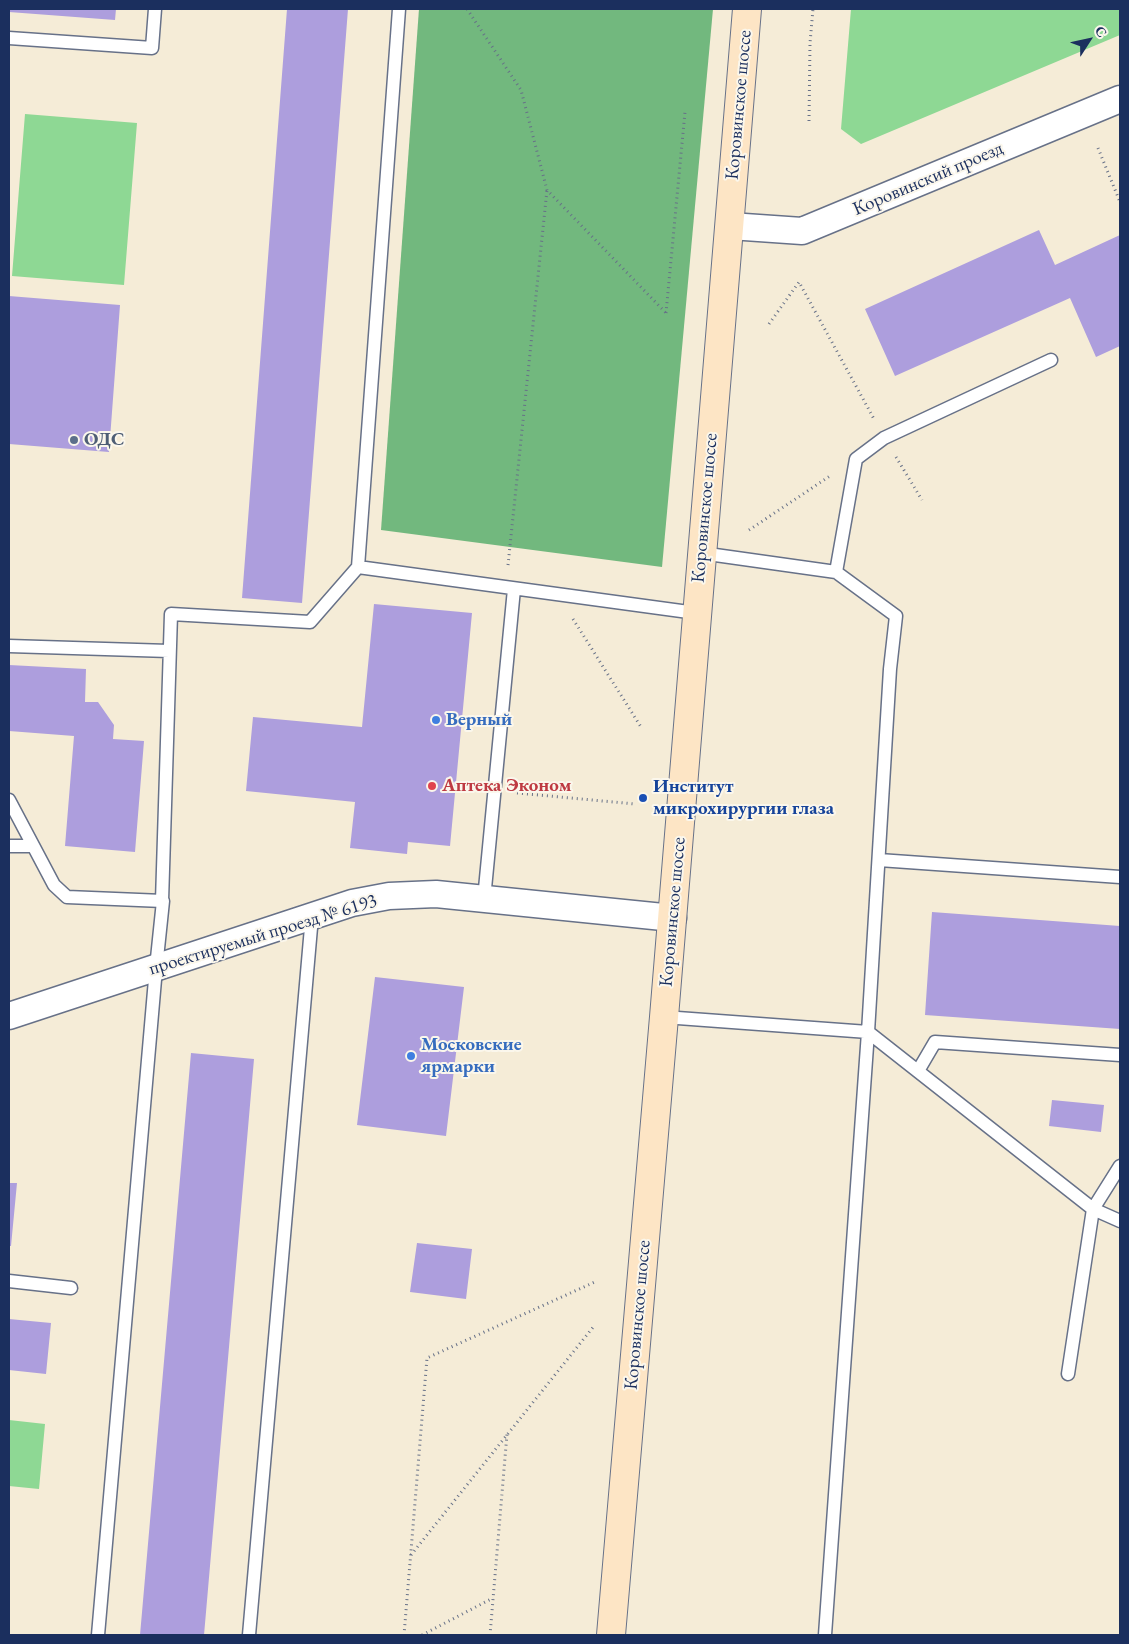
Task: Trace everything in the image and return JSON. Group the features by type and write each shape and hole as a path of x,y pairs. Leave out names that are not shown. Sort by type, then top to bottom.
{"main road":[{"name":"Коровинское шоссе","path":"611,1635 747,9"}],"street":[{"name":"Коровинский проезд","path":"730,226 802,231 1120,99"},
{"name":"проектируемый проезд № 6193","path":"9,1016 352,903 388,896 436,894 672,918"}],"lane":[{"path":"9,38 152,48 155,9"},
{"path":"98,1635 163,901 171,614 310,622 358,567 399,9"},
{"path":"836,572 856,459 884,438 1052,360"},
{"path":"701,553 836,572 896,616 890,669 868,1032 825,1635"},
{"path":"358,567 696,613"},
{"path":"484,899 510,588"},
{"path":"9,646 169,651"},
{"path":"9,800 54,885 67,897 163,901"},
{"path":"9,846 33,846"},
{"path":"879,860 1120,877"},
{"path":"249,1635 312,916"},
{"path":"664,1017 868,1032 1093,1209 1120,1221"},
{"path":"918,1071 935,1042 1120,1055"},
{"path":"1068,1374 1093,1209 1120,1166"},
{"path":"9,1281 71,1288"}],"path":[{"path":"467,9 521,90 547,190 510,588"},
{"path":"810,121 810,43 813,9"},
{"path":"547,190 666,313 685,112"},
{"path":"1098,148 1120,202"},
{"path":"770,324 799,282 884,438 922,500"},
{"path":"750,530 856,459"},
{"path":"558,595 641,727"},
{"path":"494,790 635,804"},
{"path":"404,1635 427,1358 597,1281"},
{"path":"411,1556 594,1326"},
{"path":"490,1635 507,1434"},
{"path":"422,1635 493,1598"}],"green space":[{"path":"419,9 713,9 662,567 381,530"},
{"path":"851,9 1120,9 1120,35 861,144 841,129"},
{"path":"25,114 137,123 124,285 12,276"},
{"path":"9,1420 45,1424 39,1489 9,1486"}],"building":[{"path":"9,9 116,9 115,20 9,12"},
{"path":"287,9 348,9 302,603 242,598"},
{"path":"1039,230 1055,265 1120,235 1120,346 1096,357 1070,298 895,376 865,309"},
{"path":"9,296 120,305 109,452 9,444"},
{"path":"374,604 472,613 450,846 408,842 407,854 350,848 355,802 246,791 253,717 362,727"},
{"path":"9,665 86,669 85,702 98,702 114,725 113,739 144,741 135,852 65,846 74,736 9,731"},
{"path":"932,912 1120,926 1120,1029 925,1015"},
{"name":"Московские ярмарки","path":"375,977 464,987 446,1136 357,1125"},
{"path":"191,1053 254,1059 204,1635 140,1635"},
{"path":"1052,1100 1104,1105 1101,1132 1049,1126"},
{"path":"9,1183 17,1183 11,1246 9,1246"},
{"path":"417,1243 472,1249 466,1299 410,1292"},
{"path":"9,1319 51,1323 46,1374 9,1370"}],"place":[{"name":"ОДС","path":"74,440"},
{"name":"Верный","path":"436,720"},
{"name":"Аптека Эконом","path":"432,786"},
{"name":"Институт микрохирургии глаза","path":"643,798"},
{"name":"Московские ярмарки","path":"411,1056"}]}
